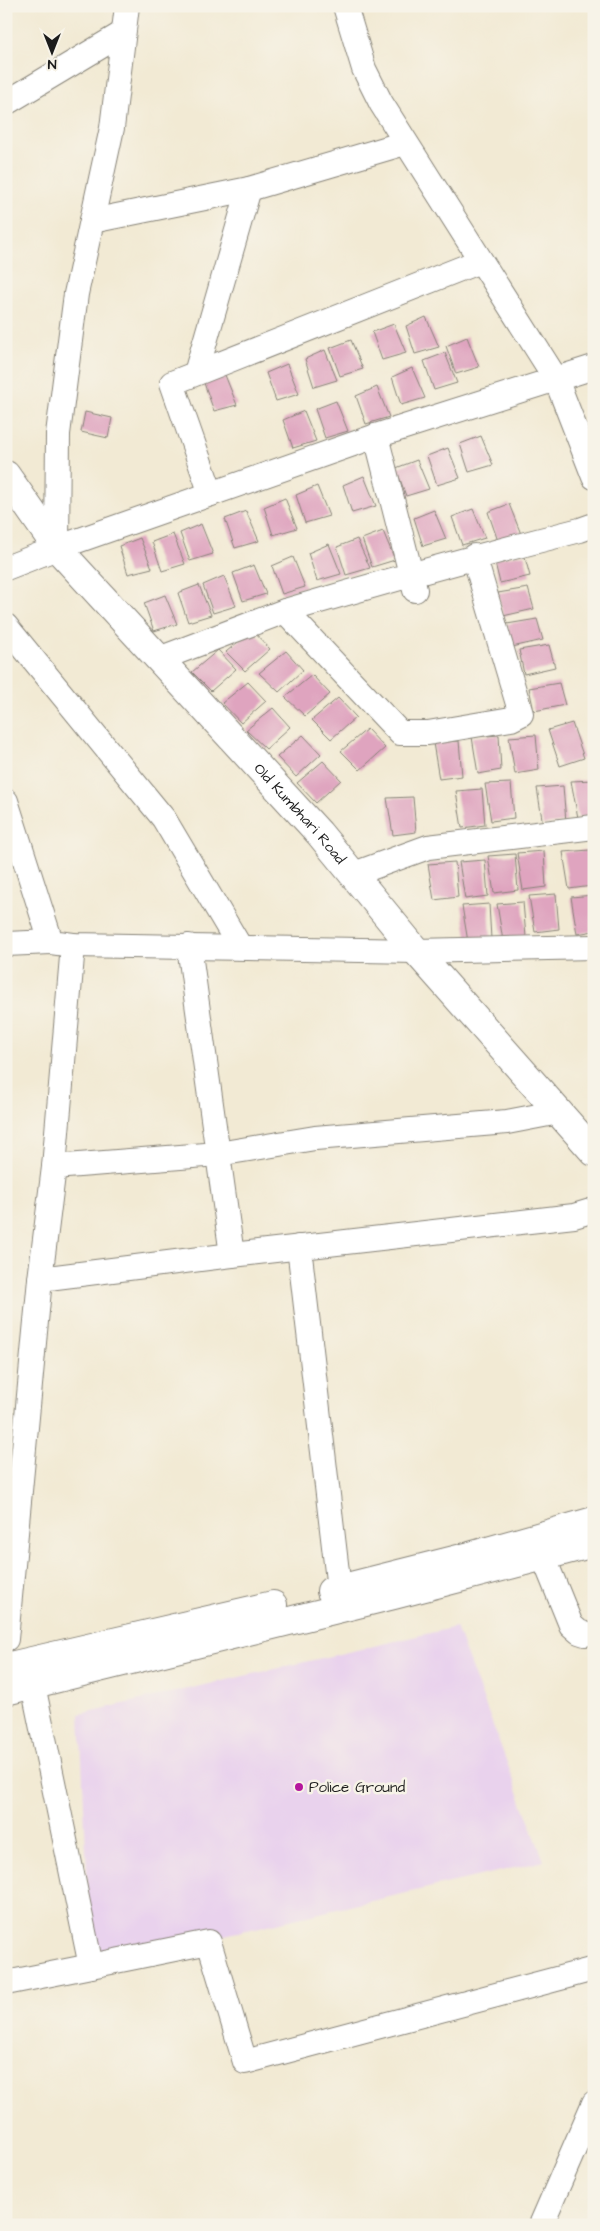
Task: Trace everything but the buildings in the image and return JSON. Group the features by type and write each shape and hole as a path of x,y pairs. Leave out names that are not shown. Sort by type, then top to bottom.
{"main road":[{"name":"Old Kumbhari Road","path":"6,475 57,548 354,874 416,951 594,1152"},
{"path":"6,1667 338,1589 470,1556 594,1521"},
{"path":"6,1691 394,1595 594,1543"}],"street":[{"path":"57,548 58,434 76,294 112,128 127,6"},
{"path":"345,6 364,69 381,103 556,379 594,477"},
{"path":"6,103 124,33"},
{"path":"92,221 248,189 405,143"},
{"path":"196,374 248,189"},
{"path":"211,494 172,383 480,261"},
{"path":"6,568 57,548 376,436 594,367"},
{"path":"376,436 413,582"},
{"path":"159,659 285,611 413,582 474,556 594,525"},
{"path":"285,611 400,733 428,733 511,719 521,714 474,556"},
{"path":"6,626 164,818 240,947"},
{"path":"6,801 62,943 54,1167 40,1279 6,1639"},
{"path":"354,874 428,847 594,828"},
{"path":"6,944 62,943 416,951 594,947"},
{"path":"189,946 232,1255"},
{"path":"54,1167 218,1154 315,1138 507,1122 558,1112"},
{"path":"40,1279 298,1247 574,1216 594,1210"},
{"path":"298,1247 338,1589"},
{"path":"543,1556 571,1625 579,1632 585,1634"},
{"path":"33,1685 91,1966"},
{"path":"6,1983 209,1942 245,2062 594,1969"},
{"path":"541,2225 594,2103"}],"shaded area":[{"name":"Police Ground","path":"456,1627 544,1861 91,1966 80,1714"}],"place":[{"name":"Police Ground","path":"299,1787"}]}
